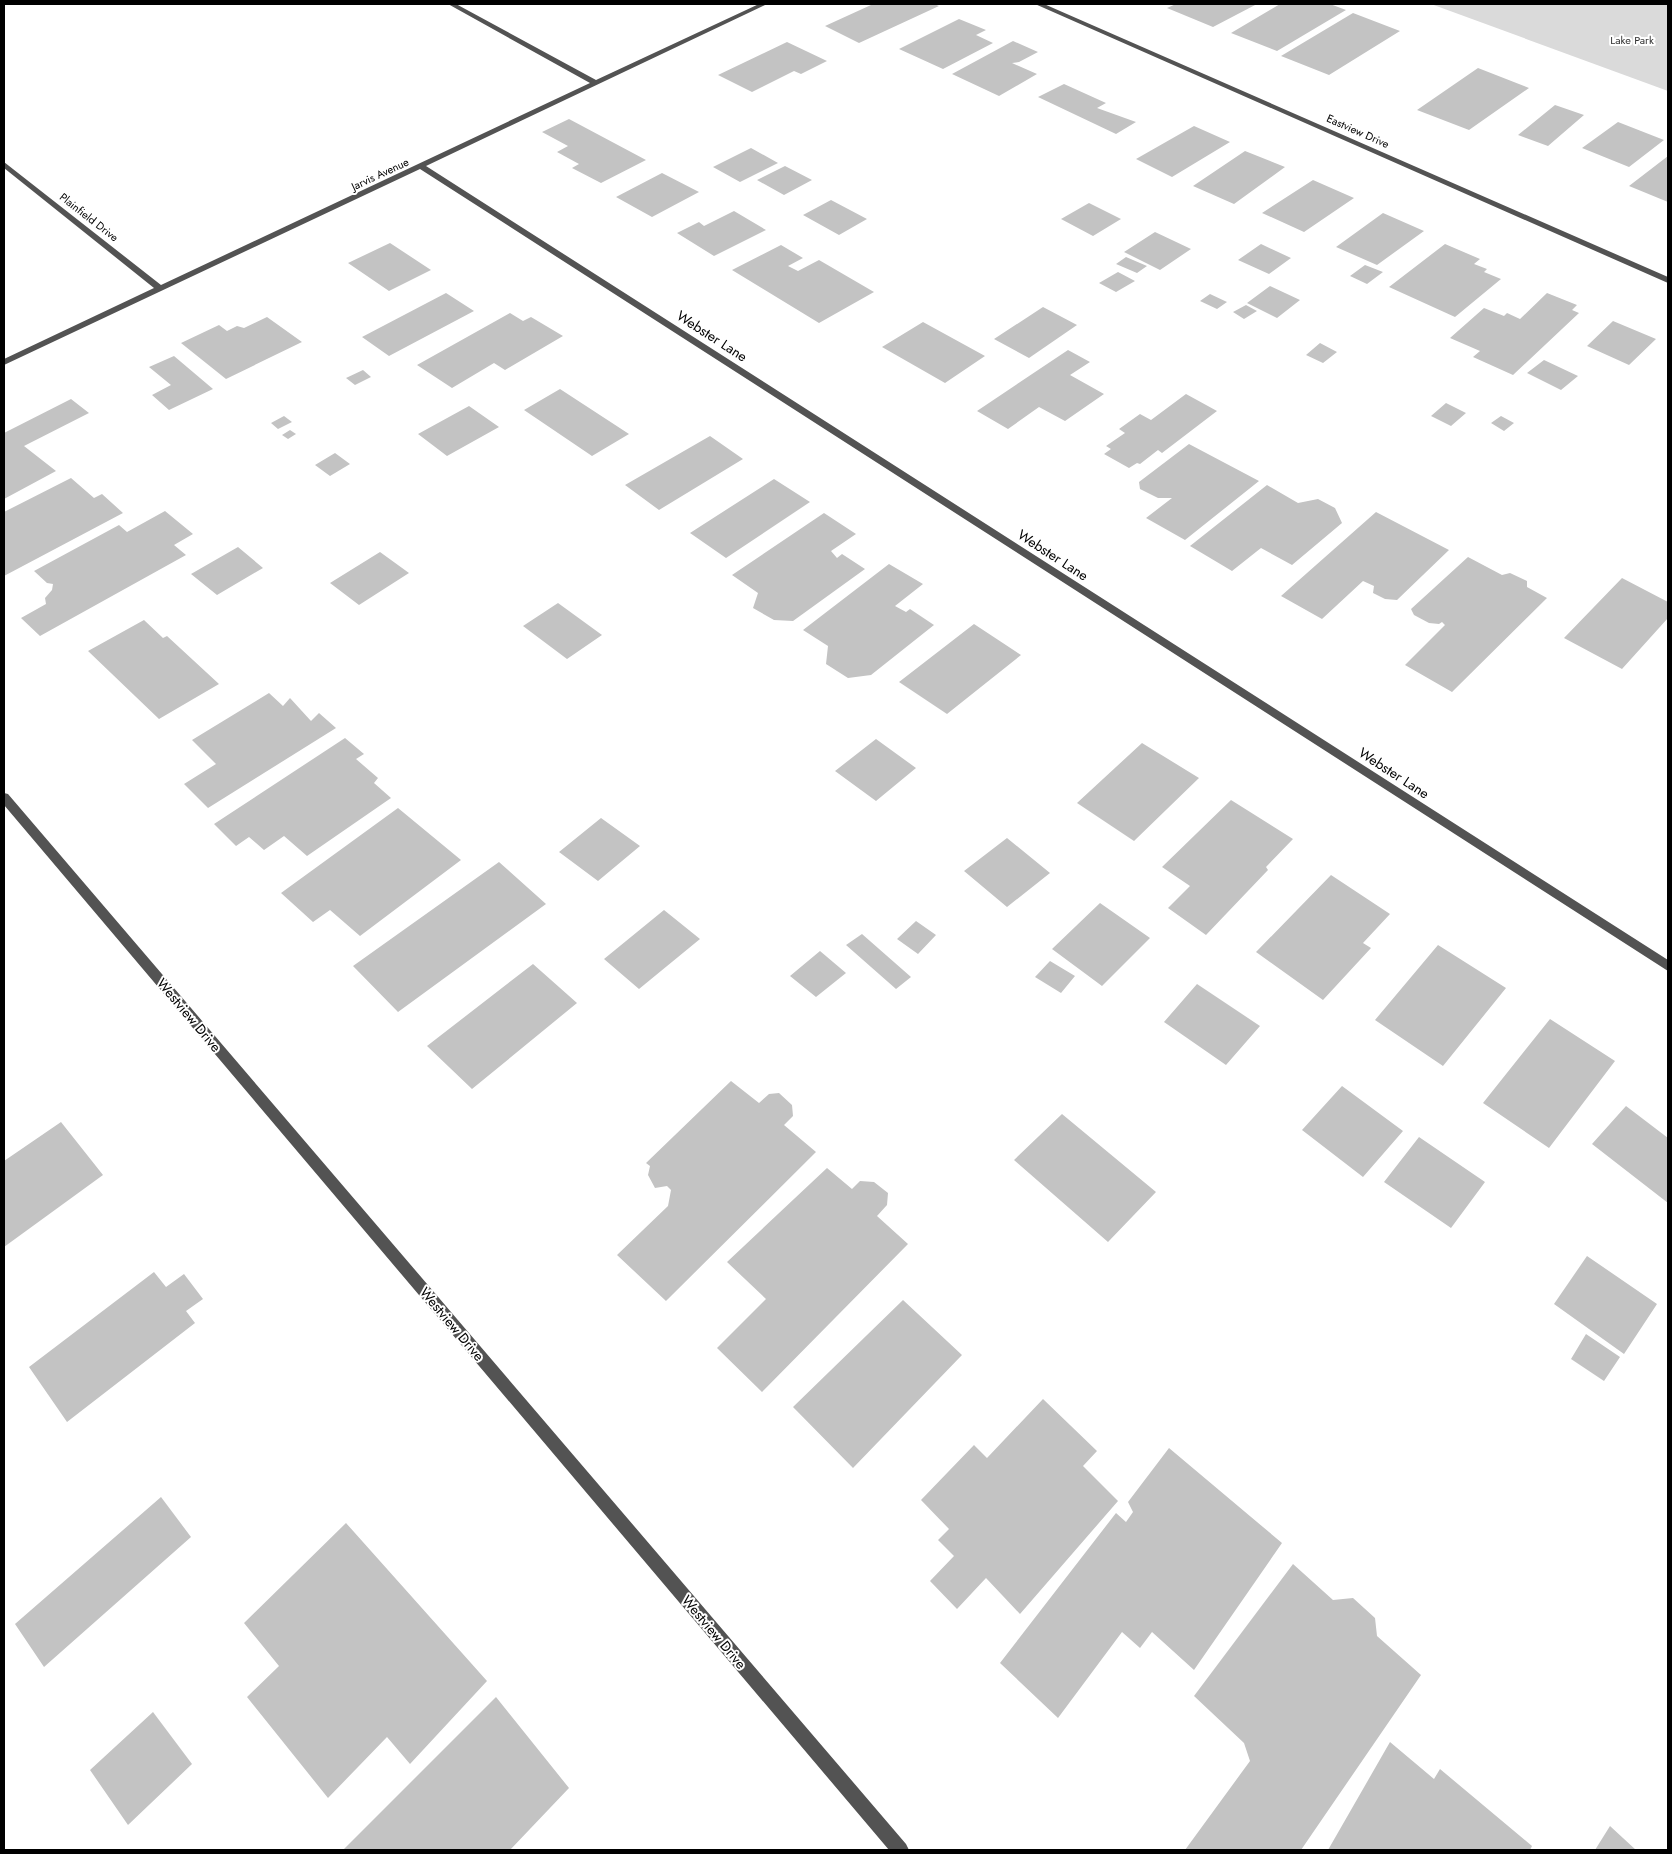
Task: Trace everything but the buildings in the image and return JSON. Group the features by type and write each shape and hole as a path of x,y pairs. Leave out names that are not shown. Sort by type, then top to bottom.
{"street":[{"path":"451,4 596,83"},
{"name":"Jarvis Avenue","path":"4,362 422,167 764,4"},
{"name":"Eastview Drive","path":"1039,4 1668,280"},
{"name":"Plainfield Drive","path":"4,164 160,288"},
{"name":"Webster Lane","path":"422,167 1668,966"},
{"name":"Westview Drive","path":"4,797 900,1850"}],"green space":[{"name":"Lake Park","path":"1431,4 1668,4 1668,91"}]}
